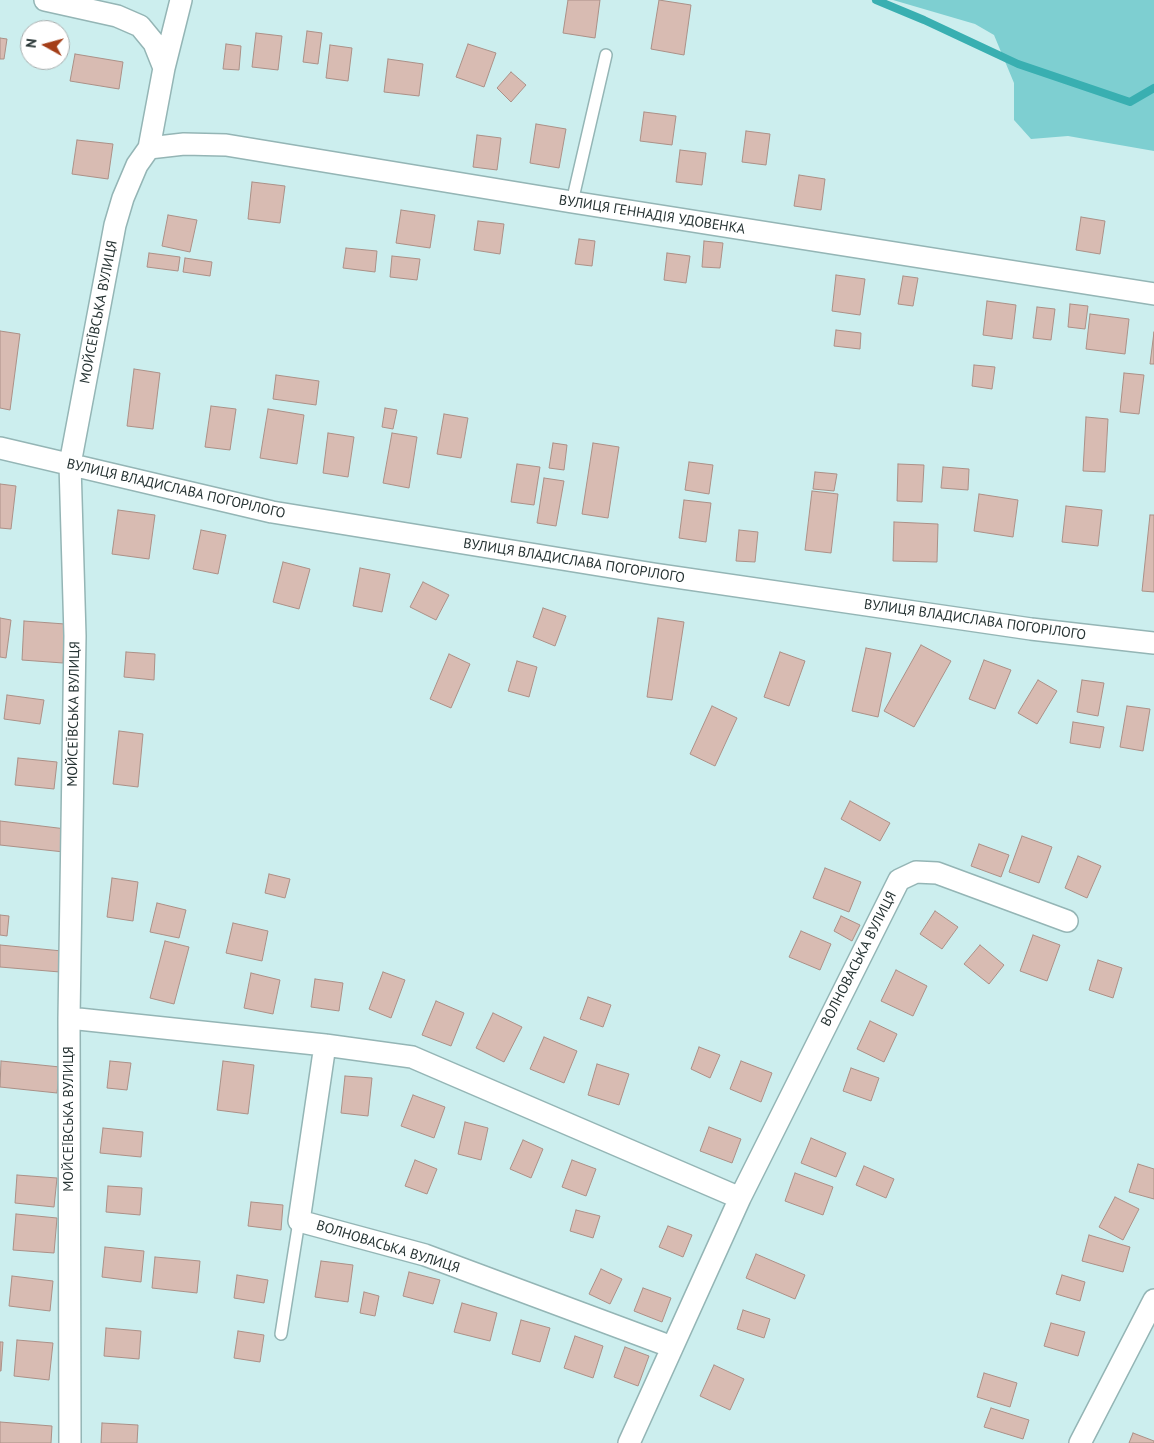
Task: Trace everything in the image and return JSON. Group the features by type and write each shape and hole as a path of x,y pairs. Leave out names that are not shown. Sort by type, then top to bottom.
{"street":[{"path":"45,0 117,16 140,26 154,43 164,68"},
{"name":"МОЙСЕЇВСЬКА ВУЛИЦЯ","path":"70,1443 70,1018 75,636 70,464 115,226 123,198 137,164 149,148 164,68 181,0"},
{"name":"ВУЛИЦЯ ГЕННАДІЯ УДОВЕНКА","path":"149,148 184,144 226,145 1154,294"},
{"name":"ВУЛИЦЯ ВЛАДИСЛАВА ПОГОРІЛОГО","path":"0,448 272,512 664,575 1031,629 1154,643"},
{"name":"ВОЛНОВАСЬКА ВУЛИЦЯ","path":"629,1443 740,1198 899,880 916,872 937,873 1067,921"},
{"path":"70,1018 326,1045 412,1057 740,1198"},
{"name":"ВОЛНОВАСЬКА ВУЛИЦЯ","path":"326,1045 299,1221 425,1255 672,1346"},
{"path":"1080,1443 1154,1300"}],"lane":[{"path":"572,202 606,55"},
{"path":"281,1334 299,1221"}],"shaded area":[{"path":"893,0 1154,0 1154,151 1068,136 1031,139 1014,120 1014,83 994,35 975,24"}],"building":[{"path":"568,0 600,0 595,38 563,33"},
{"path":"659,0 691,5 684,55 651,49"},
{"path":"307,31 322,33 318,64 303,62"},
{"path":"256,33 282,36 278,70 252,67"},
{"path":"0,38 7,39 4,59 0,59"},
{"path":"226,44 241,46 239,70 223,69"},
{"path":"468,44 496,53 484,87 456,77"},
{"path":"330,45 352,48 348,81 326,78"},
{"path":"75,54 123,62 119,89 70,81"},
{"path":"388,59 423,64 419,96 384,92"},
{"path":"511,72 526,85 511,102 497,88"},
{"path":"644,112 676,116 672,145 640,141"},
{"path":"536,124 566,129 559,168 530,163"},
{"path":"746,131 770,134 766,165 742,162"},
{"path":"477,135 501,138 497,170 473,167"},
{"path":"77,140 113,144 108,179 72,174"},
{"path":"680,150 706,153 702,185 676,182"},
{"path":"799,175 825,179 821,210 794,206"},
{"path":"252,182 285,186 280,223 248,219"},
{"path":"401,210 435,215 430,248 396,243"},
{"path":"168,215 197,220 190,252 162,246"},
{"path":"1081,217 1105,221 1100,254 1076,250"},
{"path":"478,221 504,224 500,254 474,250"},
{"path":"579,239 595,241 592,266 575,264"},
{"path":"704,241 723,243 720,268 702,267"},
{"path":"346,248 377,251 375,272 343,268"},
{"path":"149,253 180,257 178,271 147,267"},
{"path":"667,253 690,256 686,283 664,280"},
{"path":"392,256 420,259 417,280 390,277"},
{"path":"185,258 212,262 210,276 183,272"},
{"path":"836,275 865,279 860,315 832,311"},
{"path":"903,276 918,278 913,306 898,304"},
{"path":"987,301 1016,305 1012,339 983,335"},
{"path":"1070,304 1088,306 1085,329 1068,327"},
{"path":"1037,307 1055,309 1051,340 1033,338"},
{"path":"1090,314 1129,319 1125,354 1086,349"},
{"path":"836,330 861,333 860,349 834,346"},
{"path":"0,331 20,334 10,410 0,408"},
{"path":"1154,332 1154,364 1150,364"},
{"path":"974,365 995,367 992,389 972,386"},
{"path":"134,369 160,373 153,429 127,426"},
{"path":"1124,373 1144,375 1139,414 1120,412"},
{"path":"276,375 319,381 316,405 273,399"},
{"path":"211,406 236,409 230,450 205,447"},
{"path":"385,408 397,410 393,429 382,427"},
{"path":"268,409 304,415 297,464 260,458"},
{"path":"444,414 468,418 461,458 437,454"},
{"path":"1086,417 1108,419 1105,472 1083,471"},
{"path":"328,433 354,437 348,477 323,473"},
{"path":"392,433 417,437 409,488 383,483"},
{"path":"553,443 567,445 564,470 549,468"},
{"path":"593,443 619,447 608,518 582,514"},
{"path":"689,462 713,465 709,494 685,490"},
{"path":"517,464 540,467 534,505 511,502"},
{"path":"898,464 924,465 922,502 897,501"},
{"path":"943,467 969,469 968,490 941,488"},
{"path":"815,472 837,474 834,491 813,489"},
{"path":"544,478 564,481 556,526 537,523"},
{"path":"0,484 16,486 11,529 0,528"},
{"path":"812,491 838,494 831,553 805,550"},
{"path":"979,494 1018,500 1013,537 974,531"},
{"path":"684,500 711,503 706,542 679,538"},
{"path":"1066,506 1102,510 1098,546 1062,542"},
{"path":"118,510 155,515 149,559 112,554"},
{"path":"1150,515 1154,515 1154,592 1142,591"},
{"path":"894,522 938,524 937,562 893,561"},
{"path":"201,530 226,535 218,574 193,569"},
{"path":"739,530 758,532 755,562 736,561"},
{"path":"283,562 310,569 299,609 273,602"},
{"path":"360,568 390,574 382,612 353,606"},
{"path":"423,582 449,595 436,620 410,607"},
{"path":"543,608 566,616 555,646 533,637"},
{"path":"0,618 11,620 6,658 0,657"},
{"path":"658,618 684,622 672,700 647,697"},
{"path":"24,621 65,624 63,663 22,660"},
{"path":"921,645 951,661 914,727 884,711"},
{"path":"866,648 891,653 878,717 852,711"},
{"path":"126,652 155,654 154,680 124,677"},
{"path":"780,652 805,661 789,706 764,697"},
{"path":"449,654 470,664 451,708 430,699"},
{"path":"984,660 1011,670 995,709 969,699"},
{"path":"517,661 537,667 529,697 508,691"},
{"path":"1038,680 1057,691 1037,724 1018,713"},
{"path":"1082,680 1104,683 1098,716 1077,712"},
{"path":"7,695 44,700 40,724 4,719"},
{"path":"712,706 737,718 715,766 690,754"},
{"path":"1127,706 1150,709 1143,751 1120,747"},
{"path":"1073,722 1104,727 1100,748 1070,743"},
{"path":"119,731 143,734 138,787 113,784"},
{"path":"18,758 57,762 54,789 15,785"},
{"path":"850,801 890,823 880,841 841,819"},
{"path":"0,821 66,829 64,852 0,845"},
{"path":"1022,836 1052,847 1039,883 1009,872"},
{"path":"979,844 1009,855 1001,877 971,866"},
{"path":"1078,856 1101,866 1087,898 1065,888"},
{"path":"825,868 861,882 849,912 813,898"},
{"path":"269,874 290,879 285,898 265,893"},
{"path":"112,878 138,882 133,921 107,917"},
{"path":"157,903 186,910 179,938 150,932"},
{"path":"935,911 958,927 942,949 920,934"},
{"path":"0,915 9,916 7,936 0,935"},
{"path":"841,916 860,925 852,941 834,931"},
{"path":"233,923 268,931 262,961 226,953"},
{"path":"801,931 831,944 820,970 789,957"},
{"path":"1033,935 1060,945 1047,981 1020,971"},
{"path":"165,941 189,947 174,1004 150,998"},
{"path":"0,945 62,951 60,972 0,967"},
{"path":"980,945 1004,965 989,984 964,964"},
{"path":"1098,960 1122,968 1113,998 1089,990"},
{"path":"896,970 927,986 913,1016 881,1001"},
{"path":"383,972 405,980 391,1018 369,1009"},
{"path":"251,973 280,980 273,1014 244,1008"},
{"path":"315,979 343,983 339,1011 311,1007"},
{"path":"588,997 611,1005 603,1027 580,1019"},
{"path":"436,1001 464,1013 451,1046 422,1035"},
{"path":"493,1013 522,1027 504,1062 476,1048"},
{"path":"870,1021 897,1034 884,1062 857,1049"},
{"path":"544,1037 577,1051 564,1083 530,1069"},
{"path":"699,1047 720,1055 710,1078 691,1069"},
{"path":"1,1061 60,1067 57,1093 0,1087"},
{"path":"110,1061 131,1063 127,1090 107,1088"},
{"path":"223,1061 254,1065 248,1114 217,1110"},
{"path":"741,1061 772,1073 761,1102 730,1089"},
{"path":"597,1064 629,1074 619,1105 588,1095"},
{"path":"851,1068 879,1078 871,1101 843,1091"},
{"path":"345,1076 372,1078 368,1116 341,1113"},
{"path":"413,1095 445,1107 434,1138 401,1126"},
{"path":"465,1122 488,1128 481,1160 458,1154"},
{"path":"709,1127 741,1139 732,1163 700,1151"},
{"path":"103,1128 143,1132 141,1157 100,1153"},
{"path":"811,1138 846,1153 836,1177 801,1163"},
{"path":"523,1140 543,1149 531,1178 510,1169"},
{"path":"415,1160 437,1169 427,1194 405,1186"},
{"path":"572,1160 596,1169 586,1196 562,1187"},
{"path":"1138,1164 1154,1169 1154,1199 1129,1192"},
{"path":"864,1166 894,1179 886,1198 856,1185"},
{"path":"795,1173 833,1187 823,1215 785,1201"},
{"path":"17,1175 57,1178 54,1207 15,1203"},
{"path":"108,1186 142,1188 140,1215 106,1212"},
{"path":"1115,1197 1139,1209 1123,1240 1099,1227"},
{"path":"251,1202 283,1205 281,1230 248,1226"},
{"path":"576,1210 600,1216 593,1238 570,1231"},
{"path":"16,1214 57,1218 54,1253 13,1250"},
{"path":"668,1226 692,1235 683,1257 659,1247"},
{"path":"1089,1235 1130,1247 1123,1272 1082,1261"},
{"path":"105,1247 144,1251 141,1282 102,1277"},
{"path":"756,1254 805,1275 795,1299 746,1278"},
{"path":"155,1257 200,1261 197,1293 152,1288"},
{"path":"321,1261 353,1265 348,1302 315,1297"},
{"path":"601,1269 622,1279 610,1304 589,1294"},
{"path":"409,1272 440,1280 433,1304 403,1296"},
{"path":"237,1275 268,1280 264,1303 234,1298"},
{"path":"1062,1275 1085,1282 1080,1301 1056,1294"},
{"path":"12,1276 53,1281 50,1311 9,1306"},
{"path":"643,1288 671,1298 662,1322 634,1311"},
{"path":"364,1292 379,1296 375,1316 360,1313"},
{"path":"462,1303 497,1313 490,1341 454,1332"},
{"path":"743,1310 770,1319 764,1338 737,1329"},
{"path":"521,1320 550,1328 540,1362 512,1354"},
{"path":"1051,1323 1085,1332 1078,1356 1044,1346"},
{"path":"106,1328 141,1331 139,1359 104,1356"},
{"path":"238,1331 264,1335 260,1362 234,1358"},
{"path":"575,1336 603,1346 593,1378 564,1368"},
{"path":"17,1340 53,1343 49,1380 14,1376"},
{"path":"0,1342 3,1342 1,1371 0,1371"},
{"path":"625,1347 649,1356 638,1386 614,1377"},
{"path":"714,1365 744,1379 730,1410 700,1396"},
{"path":"984,1373 1017,1383 1010,1407 977,1397"},
{"path":"991,1408 1029,1420 1023,1439 984,1427"},
{"path":"0,1422 52,1426 51,1443 0,1443"},
{"path":"102,1423 138,1425 137,1443 101,1443"},
{"path":"1133,1433 1154,1441 1154,1443 1129,1443"}],"waterway":[{"path":"876,0 1018,64 1130,102 1154,88"}]}
